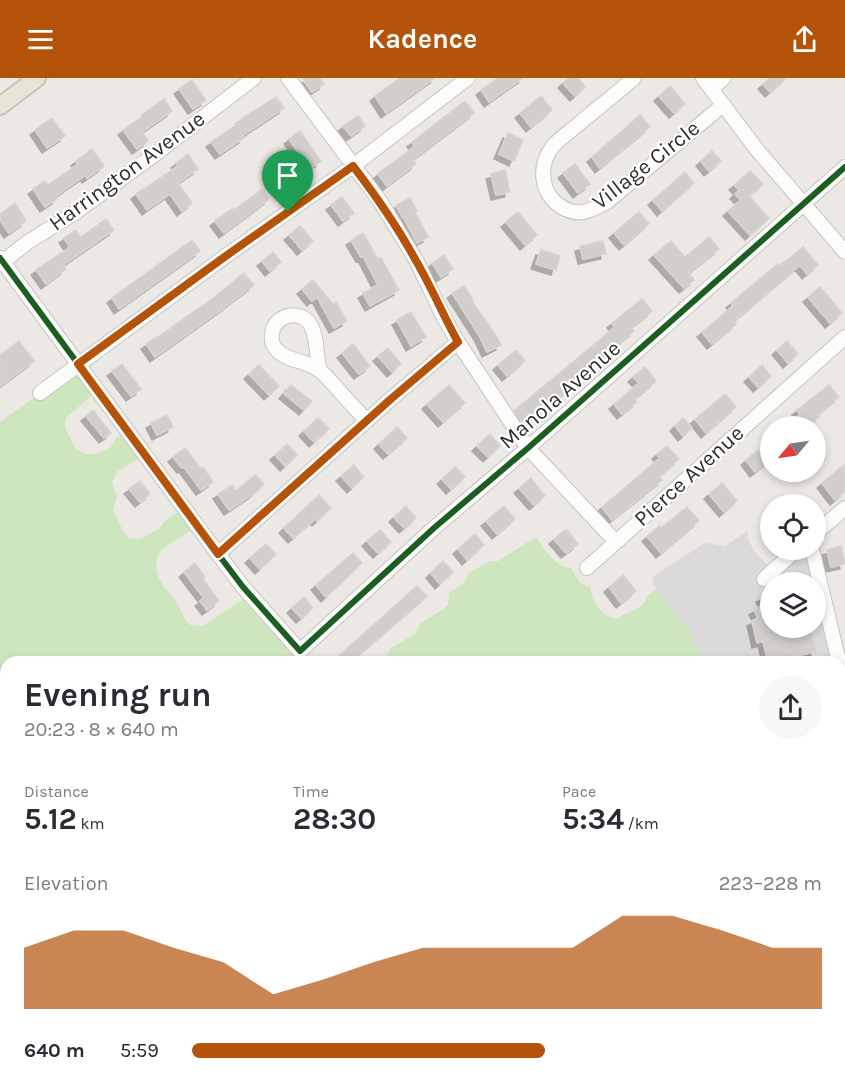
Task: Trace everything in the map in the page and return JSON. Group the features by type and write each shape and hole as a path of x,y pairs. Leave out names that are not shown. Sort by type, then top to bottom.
{"main road":[{"path":"0,106 38,78"}],"street":[{"name":"Harrington Avenue","path":"1,261 76,212 254,78"},
{"path":"288,78 380,201 416,260 458,342 528,448 615,541"},
{"path":"40,393 223,258 353,166 468,78"},
{"name":"Village Circle","path":"634,78 563,136 552,148 544,162 543,183 554,202 566,210 579,213 592,210 607,202 723,105"},
{"path":"724,78 707,84 758,151 845,252"},
{"name":"Manola Avenue","path":"218,554 243,587 300,651 434,528 528,448 845,167"},
{"path":"1,261 218,554 366,420 458,342"},
{"name":"Pierce Avenue","path":"587,568 845,337"},
{"path":"319,369 366,420"},
{"path":"826,524 845,507"},
{"path":"772,572 785,560"},
{"path":"815,560 838,656"}],"shaded area":[{"path":"747,531 754,551 760,560 771,568 782,560 814,560 817,572 760,572 760,638 826,638 826,611 837,656 703,656 684,623 669,605 664,603 652,581 655,575 705,543 725,546"}],"green space":[{"path":"77,362 98,390 66,418 65,427 75,448 84,454 96,454 111,447 126,430 146,454 118,471 112,482 117,497 113,510 129,538 140,539 159,529 165,521 180,511 199,526 162,549 156,565 158,577 175,600 187,622 190,625 202,626 246,598 298,648 296,656 0,656 0,422 52,385"},
{"path":"536,537 555,561 571,568 580,583 590,587 598,607 615,619 640,607 647,596 656,589 689,630 693,637 691,640 702,656 387,656 391,648 415,634 420,624 448,604 449,593 465,582 468,573 491,561 498,561"}],"building":[{"path":"302,78 320,78 324,84 312,92"},
{"path":"400,78 435,78 386,113 375,96"},
{"path":"498,78 523,78 489,102 481,90"},
{"path":"568,78 578,78 585,87 575,96 563,83"},
{"path":"770,78 786,78 770,92 763,84"},
{"path":"192,80 206,100 193,109 179,89"},
{"path":"670,86 685,104 674,113 659,96"},
{"path":"541,96 552,110 531,127 520,113"},
{"path":"276,97 284,108 220,154 211,142 242,121 241,119"},
{"path":"164,99 172,111 142,132 148,141 137,149 123,130"},
{"path":"465,101 474,113 412,160 416,164 387,186 378,174 415,146 412,142"},
{"path":"640,115 650,127 600,168 592,157"},
{"path":"358,116 365,126 351,136 343,126"},
{"path":"52,118 65,136 47,148 35,130"},
{"path":"300,131 321,161 307,170 289,139"},
{"path":"508,133 523,140 514,161 499,154"},
{"path":"92,149 104,166 87,178 86,175 56,196 57,199 45,207 33,189 45,181 48,185 78,164 76,161"},
{"path":"712,151 721,161 709,171 701,161"},
{"path":"188,154 198,169 178,183 192,203 182,211 170,194 147,210 136,194 178,166 176,163"},
{"path":"575,164 590,184 578,193 563,173"},
{"path":"505,170 510,192 496,195 491,174"},
{"path":"750,171 763,184 749,196 769,218 750,235 728,211 741,200 735,194 739,190 734,185"},
{"path":"685,172 694,183 662,211 653,200"},
{"path":"262,189 269,199 224,233 215,221"},
{"path":"342,197 354,213 343,221 331,205"},
{"path":"410,198 428,237 417,243 396,205"},
{"path":"15,203 26,221 9,233 0,220 0,214"},
{"path":"518,212 537,235 525,245 506,222"},
{"path":"639,212 649,224 624,245 614,233"},
{"path":"106,219 114,230 63,265 66,269 46,284 36,270 70,247 64,238 76,230 81,237"},
{"path":"300,226 313,241 302,250 289,235"},
{"path":"363,233 378,259 381,258 399,290 370,306 363,293 378,285 363,256 361,257 351,240"},
{"path":"709,237 719,249 689,273 694,280 684,288 654,255 671,241 685,257"},
{"path":"192,240 200,251 119,309 112,298"},
{"path":"603,241 606,254 583,259 580,246"},
{"path":"803,247 818,265 807,274 800,265 733,322 736,324 712,344 702,332 733,306 731,303 778,264 779,266"},
{"path":"541,250 560,256 556,270 536,264"},
{"path":"273,252 281,262 270,271 262,261"},
{"path":"444,255 453,269 441,277 432,263"},
{"path":"244,273 254,285 155,357 146,344 203,306"},
{"path":"313,280 333,304 336,302 347,321 334,328 317,297 312,301 302,289"},
{"path":"464,286 501,345 487,352 452,293"},
{"path":"820,287 842,313 830,323 808,297"},
{"path":"642,299 652,311 631,328 634,331 596,363 579,381 524,425 514,411 615,327 612,323"},
{"path":"411,312 426,337 411,346 397,320"},
{"path":"19,341 34,361 0,386 0,355"},
{"path":"787,341 798,354 788,363 777,350"},
{"path":"353,344 370,366 359,374 342,353"},
{"path":"388,348 401,364 392,372 378,356"},
{"path":"516,350 525,361 507,376 498,365"},
{"path":"122,364 141,389 131,396 112,371"},
{"path":"259,365 279,386 269,395 249,374"},
{"path":"762,365 771,376 758,387 749,377"},
{"path":"645,367 656,381 634,399 637,402 622,414 614,404 639,383 633,377"},
{"path":"291,385 312,401 304,410 284,394"},
{"path":"449,385 465,403 443,422 427,404"},
{"path":"829,385 839,397 818,414 820,416 799,416 797,410"},
{"path":"725,394 736,407 706,433 695,419"},
{"path":"93,410 111,433 104,438 86,416"},
{"path":"167,415 173,427 157,435 151,423"},
{"path":"318,418 329,429 314,442 304,431"},
{"path":"683,418 692,428 683,436 675,426"},
{"path":"397,427 407,438 388,454 379,444"},
{"path":"490,434 500,446 488,457 477,446"},
{"path":"287,444 297,455 285,466 275,455"},
{"path":"667,446 679,459 659,476 662,480 612,520 602,507 660,458 657,454"},
{"path":"185,448 201,469 203,467 213,482 201,490 184,467 182,468 173,457"},
{"path":"758,450 760,468 755,472 746,460"},
{"path":"845,464 845,492 835,500 822,483"},
{"path":"354,465 364,477 352,488 341,476"},
{"path":"455,467 465,477 451,489 442,479"},
{"path":"255,475 264,484 229,510 218,494 232,485 236,491"},
{"path":"531,478 545,496 534,505 519,488"},
{"path":"140,481 150,494 140,502 129,489"},
{"path":"722,483 737,501 724,512 709,494"},
{"path":"319,495 331,508 293,538 284,528"},
{"path":"406,506 416,518 404,528 394,517"},
{"path":"504,506 515,519 497,534 486,521"},
{"path":"687,507 699,521 661,553 647,536"},
{"path":"566,529 578,544 566,553 554,539"},
{"path":"380,530 391,542 378,553 367,541"},
{"path":"475,534 484,545 467,560 458,549"},
{"path":"266,544 276,554 260,569 250,558"},
{"path":"841,546 845,564 831,567 827,550"},
{"path":"353,553 362,563 326,597 316,585"},
{"path":"443,561 453,572 440,584 431,573"},
{"path":"195,563 219,601 207,610 200,601 204,598 184,572"},
{"path":"623,575 636,591 621,603 609,587"},
{"path":"417,586 427,596 357,656 339,656"},
{"path":"304,597 313,608 301,618 292,608"},
{"path":"760,606 760,638 813,638 816,651 798,656 767,656 763,641 757,643 752,621 758,618 754,610"}],"cycle path":[{"path":"0,258 243,587 300,651 434,528 528,448 845,167"}],"route":[{"path":"353,166 380,201 416,260 458,342 310,470 218,554 78,364 288,212 353,166"}]}
